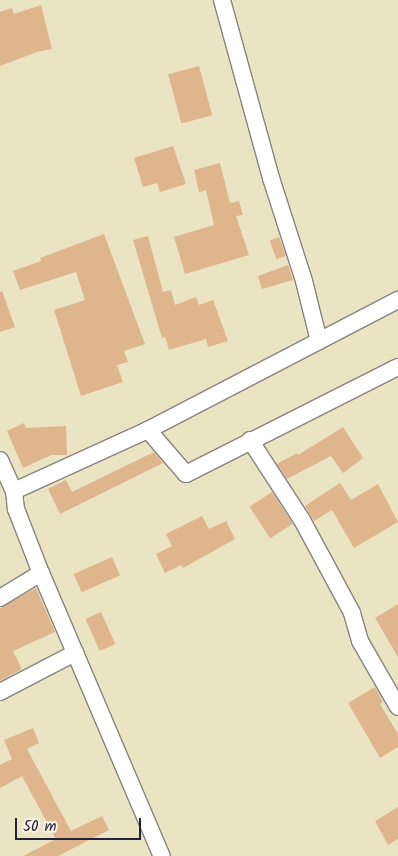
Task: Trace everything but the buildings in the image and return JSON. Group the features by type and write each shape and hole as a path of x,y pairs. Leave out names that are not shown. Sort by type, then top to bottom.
{"street":[{"path":"222,0 271,178 304,282 319,341"},
{"path":"14,491 148,430 398,300"},
{"path":"148,430 186,474 250,440 396,373"},
{"path":"250,440 302,520 352,613 360,641 398,707"},
{"path":"0,460 14,491 16,509 41,573 162,856"},
{"path":"0,598 41,573"},
{"path":"0,692 74,652"}]}
